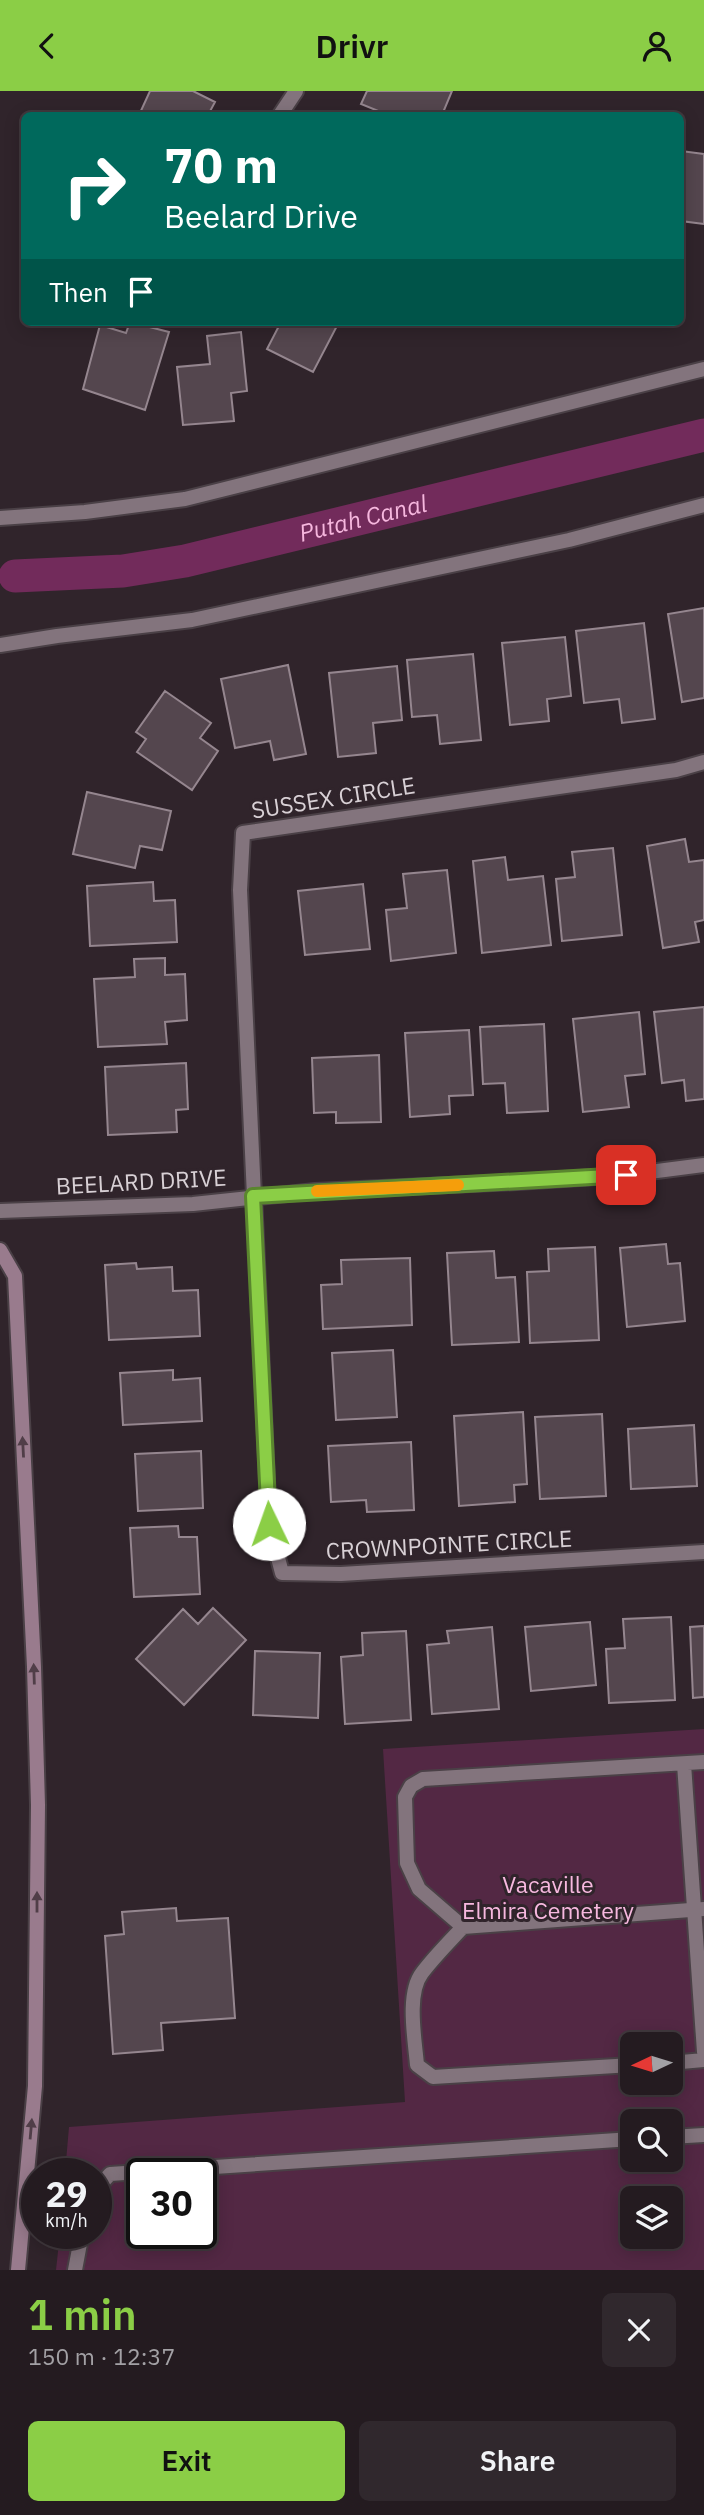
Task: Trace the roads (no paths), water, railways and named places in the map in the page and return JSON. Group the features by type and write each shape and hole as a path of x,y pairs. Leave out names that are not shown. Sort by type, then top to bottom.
{"main road":[{"path":"0,1250 15,1276 38,1805 34,2085 18,2270"}],"street":[{"path":"282,112 296,91"},
{"path":"0,518 85,512 185,499 704,369"},
{"path":"0,645 192,620 569,540 704,505"},
{"name":"SUSSEX CIRCLE","path":"253,1196 240,890 243,833 676,770 704,762"},
{"name":"BEELARD DRIVE","path":"0,1212 193,1204 253,1196 585,1178 704,1165"},
{"name":"CROWNPOINTE CIRCLE","path":"253,1196 269,1524 282,1573 341,1574 704,1552"},
{"path":"463,1927 419,1889 407,1863 405,1797 411,1787 423,1779 704,1762"},
{"path":"684,1764 699,1909 704,2052"},
{"path":"620,2066 433,2077 417,2065 413,2015 415,1986 421,1974 463,1927 699,1909"},
{"path":"683,2062 704,2060"},
{"path":"683,2136 704,2135"},
{"path":"112,2174 620,2140"},
{"path":"75,2270 79,2249"}],"waterway":[{"name":"Putah Canal","path":"15,576 123,571 185,561 704,435"}],"park label":[{"name":"Vacaville Elmira Cemetery","path":"548,1897"}]}
